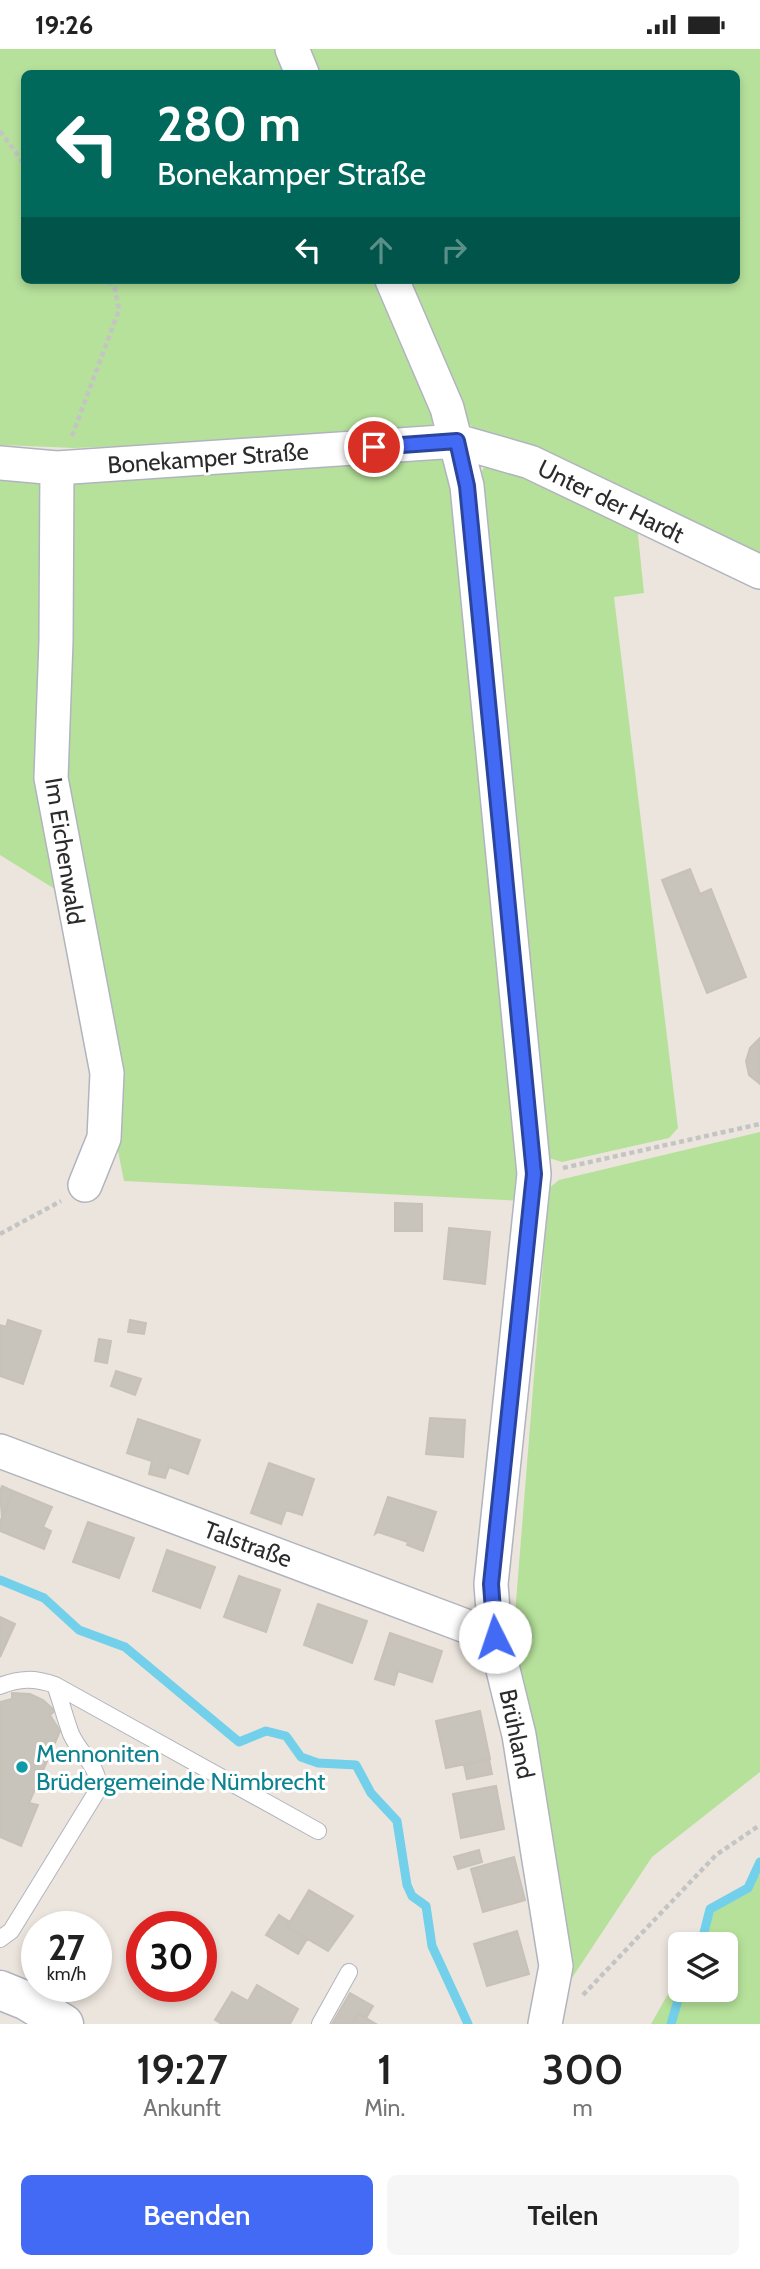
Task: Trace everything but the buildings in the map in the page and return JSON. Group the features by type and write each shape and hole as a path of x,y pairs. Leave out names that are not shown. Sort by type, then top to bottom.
{"main road":[{"path":"0,1990 27,2001 64,2024"}],"street":[{"path":"292,49 301,70"},
{"name":"Brühland","path":"393,284 447,408 467,486 534,1174 491,1584 495,1637 519,1735 556,1966 545,2024"},
{"name":"Bonekamper Straße","path":"0,463 57,468 457,441"},
{"name":"Unter der Hardt","path":"457,441 530,462 760,572"},
{"name":"Im Eichenwald","path":"57,468 56,641 51,778 107,1073 104,1138 85,1185"},
{"name":"Talstraße","path":"0,1451 495,1637"}],"lane":[{"path":"0,1686 17,1679 41,1680 55,1685 318,1831"},
{"path":"0,1939 11,1931 99,1788 98,1772 80,1752 70,1732 55,1685"},
{"path":"320,2024 349,1972"}],"path":[{"path":"0,131 21,161"},
{"path":"57,468 82,414 119,310 115,289 111,284"},
{"path":"534,1174 760,1124"},
{"path":"0,1234 85,1185"},
{"path":"575,2004 716,1855 760,1825"}],"green space":[{"path":"0,49 284,49 294,70 21,70 21,284 386,284 438,409 431,428 424,434 74,448 0,445"},
{"path":"297,49 760,49 760,558 476,430 461,417 400,284 740,284 740,70 307,70"},
{"path":"430,452 448,459 525,1201 124,1181 110,1111 62,796 65,495 75,473"},
{"path":"489,462 637,525 644,593 614,597 678,1128 669,1138 562,1162 549,1158 479,474"},
{"path":"0,472 49,473 66,896 0,855"},
{"path":"760,1132 760,1772 652,1857 570,1981 514,1627 549,1188 559,1180"},
{"path":"760,1874 760,2024 651,2024 668,1994 668,2002 738,2002 738,1932 703,1932 718,1905"}],"waterway":[{"path":"0,1580 44,1598 79,1630 125,1647 239,1742 266,1731 286,1736 301,1757 318,1763 356,1765 371,1793 397,1821 407,1885 412,1896 426,1906 432,1946 468,2024"},
{"path":"704,1932 710,1909 748,1888 760,1862"},
{"path":"671,2024 677,2002"}],"place":[{"name":"Mennoniten Brüdergemeinde Nümbrecht","path":"22,1767"}],"route":[{"path":"374,447 457,441 467,486 534,1174 491,1584 495,1637"}]}
